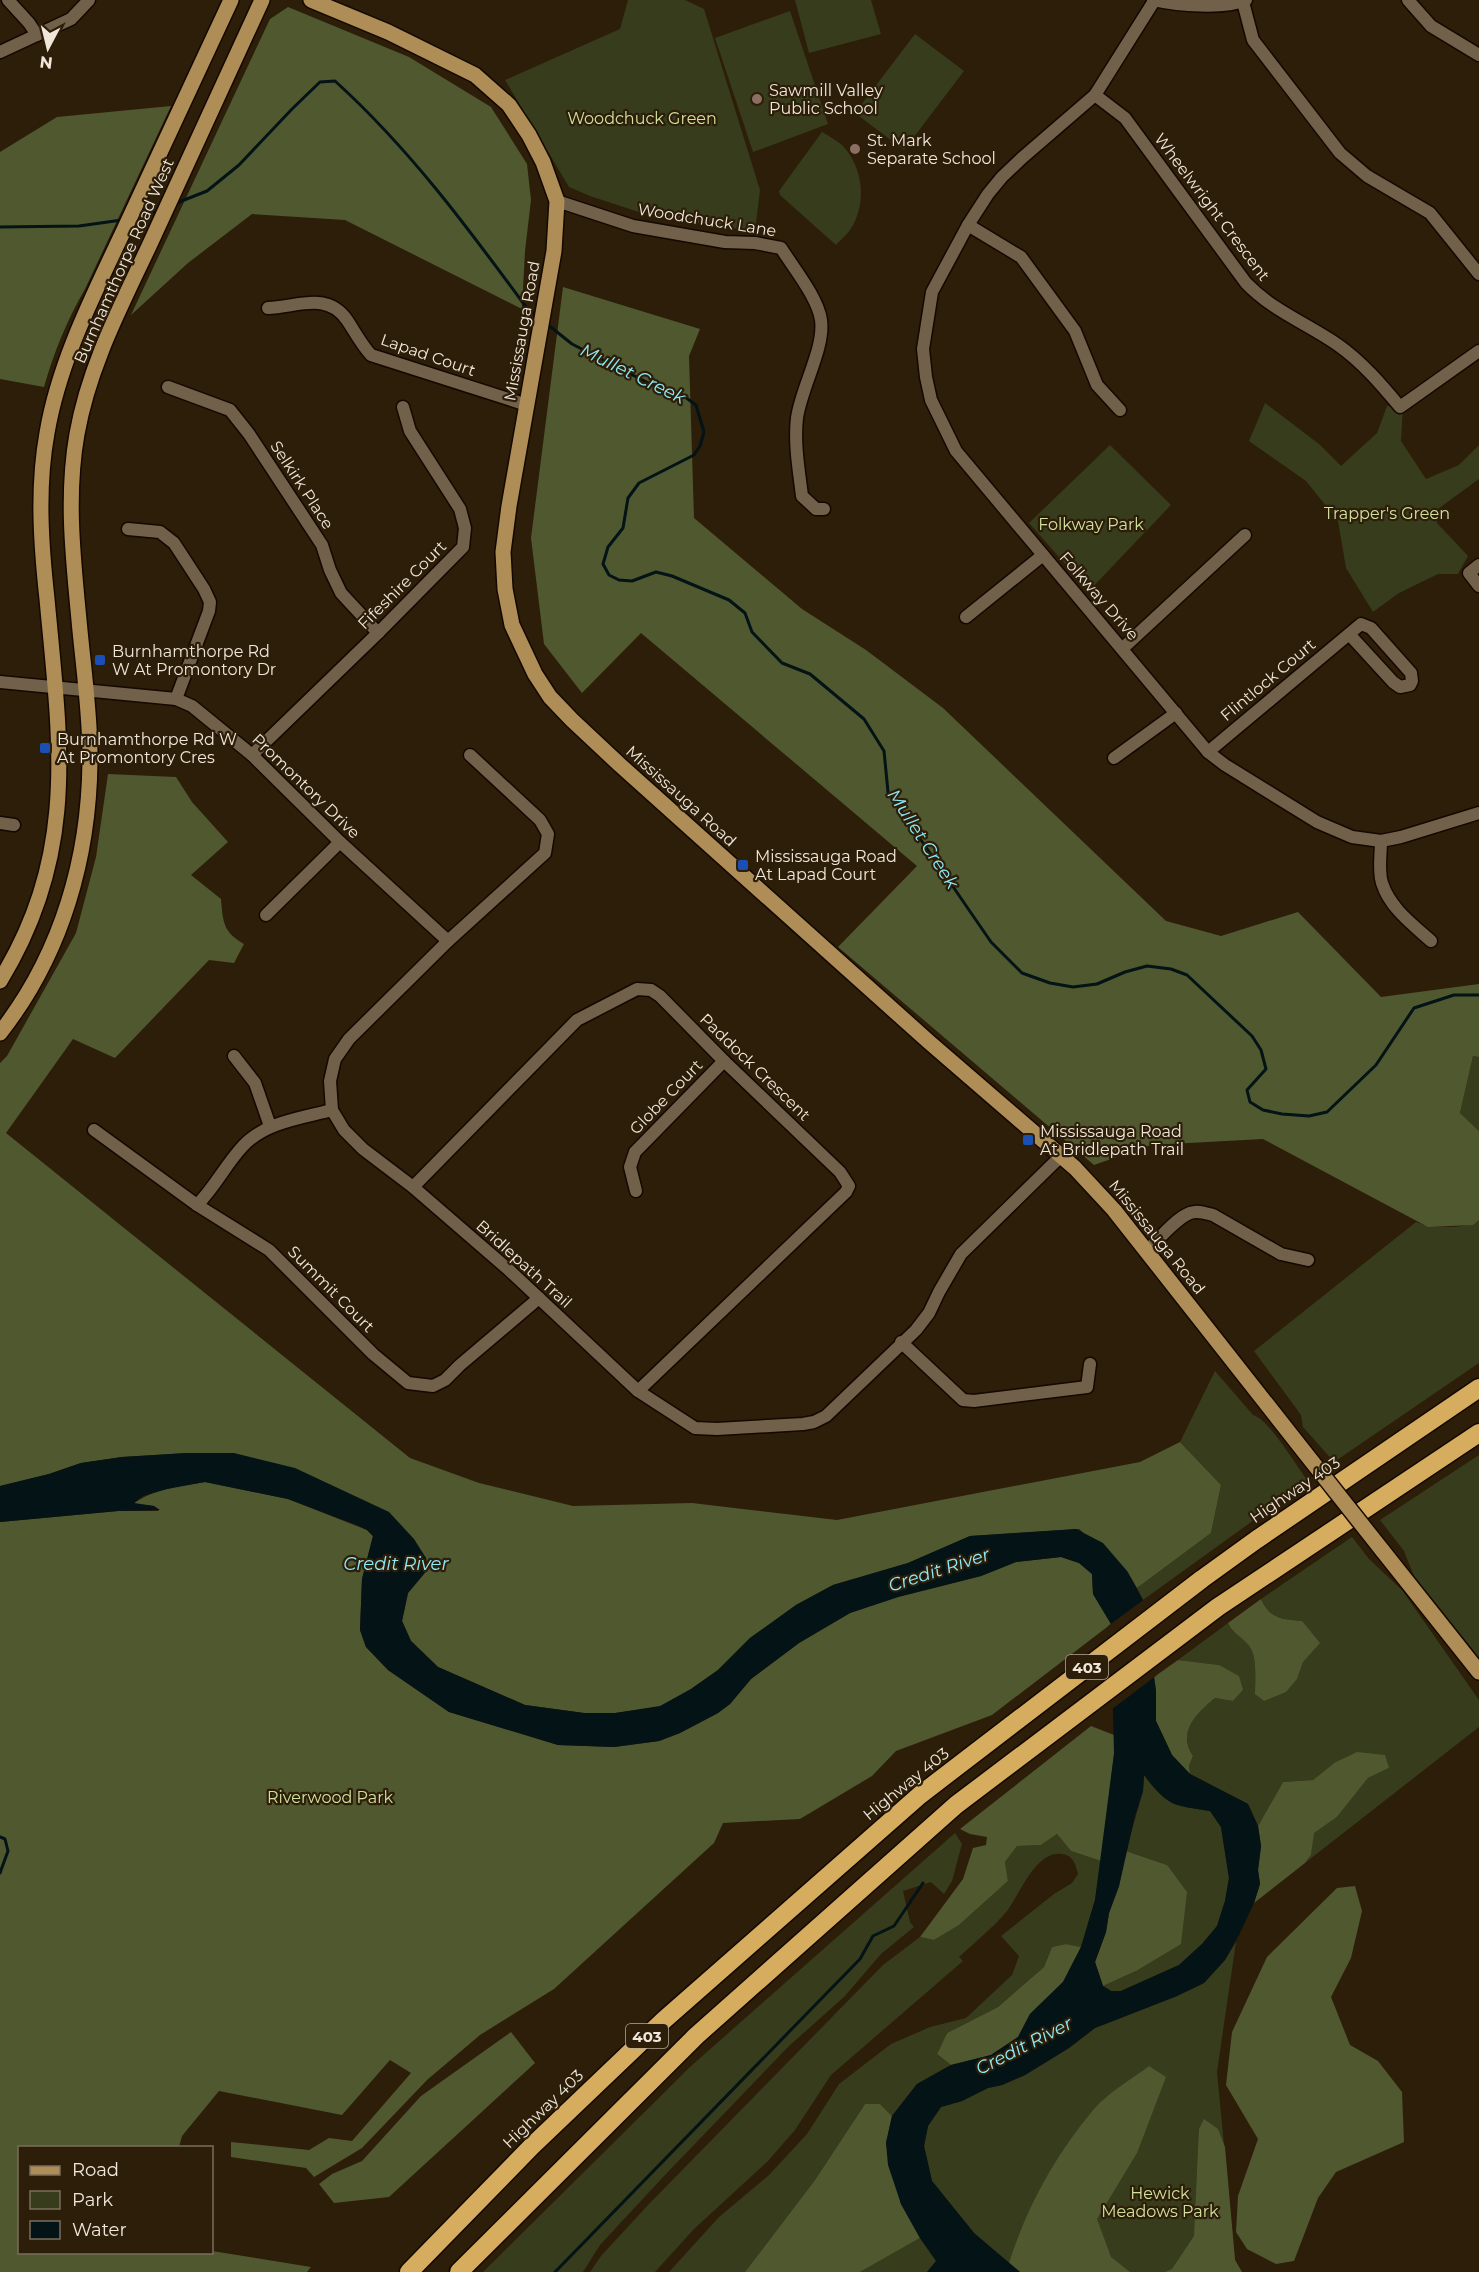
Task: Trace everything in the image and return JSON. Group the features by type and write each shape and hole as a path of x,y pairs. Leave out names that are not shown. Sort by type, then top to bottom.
{"highway":[{"name":"Highway 403","path":"409,2272 532,2146 664,2020 921,1796 1256,1540 1479,1388"},
{"name":"403","path":"459,2272 696,2036 939,1820 1218,1607 1479,1433"}],"main road":[{"name":"Burnhamthorpe Road West","path":"0,981 29,924 43,887 58,812 60,777 55,687 42,539 43,462 48,426 61,376 76,335 231,0"},
{"name":"Burnhamthorpe Road West","path":"0,1033 26,995 46,959 63,919 77,874 83,844 89,770 85,690 71,541 73,458 80,417 103,347 262,0"},
{"name":"Mississauga Road","path":"311,0 388,32 474,75 509,105 529,135 543,162 557,201 554,251 505,540 503,565 512,625 535,674 550,697 620,765 821,947 1061,1156 1097,1191 1147,1251 1479,1672"}],"street":[{"path":"8,0 37,35"},
{"path":"0,51 71,19 89,0"},
{"path":"1154,0 1184,5 1244,1 1253,40 1340,153 1367,176 1430,213 1479,274"},
{"name":"Folkway Drive","path":"1154,0 1095,95 1002,177 968,225 932,292 923,349 931,400 956,451 1208,752 1225,765 1317,822 1352,837 1381,841 1479,813"},
{"path":"1408,0 1431,26 1479,56"},
{"name":"Wheelwright Crescent","path":"1095,95 1125,118 1246,282 1262,299 1352,356 1368,369 1400,407 1479,351"},
{"name":"Woodchuck Lane","path":"557,201 633,226 725,242 755,243 781,248 818,307 822,322 815,359 805,384 797,418 796,446 802,496 816,508 824,509"},
{"path":"968,225 1022,257 1075,331 1097,385 1120,410"},
{"name":"Lapad Court","path":"268,308 318,302 333,306 346,319 361,345 371,356 527,405"},
{"name":"Selkirk Place","path":"168,387 230,410 249,434 322,545 341,593 378,633"},
{"name":"Fifeshire Court","path":"252,755 463,547 465,528 460,509 410,431 404,407"},
{"path":"128,529 160,532 174,543 210,602 209,611 176,699"},
{"path":"1123,648 1245,535"},
{"path":"966,617 1043,555"},
{"path":"1479,565 1469,573 1479,586"},
{"path":"1361,624 1371,628 1411,673 1410,685 1400,687 1393,682 1350,634 1361,624"},
{"name":"Flintlock Court","path":"1208,752 1350,634"},
{"name":"Promontory Drive","path":"0,682 176,699 200,711 252,755 340,842 448,941"},
{"path":"1114,758 1176,712"},
{"path":"197,1205 212,1190 244,1145 270,1126 332,1110 330,1081 335,1059 349,1039 448,941 545,853 548,834 540,820 470,755"},
{"path":"0,823 14,825"},
{"path":"1381,841 1382,882 1388,896 1401,915 1431,941"},
{"path":"266,915 340,842"},
{"name":"Paddock Crescent","path":"413,1188 578,1020 637,989 651,990 660,996 840,1172 849,1186 846,1192 638,1391"},
{"path":"234,1056 255,1083 270,1126"},
{"name":"Globe Court","path":"636,1191 630,1167 635,1152 724,1061"},
{"name":"Bridlepath Trail","path":"332,1110 344,1130 363,1149 413,1188 539,1298 638,1391 695,1428 717,1429 814,1422 826,1416 916,1330 929,1313 961,1254 1061,1156"},
{"name":"Summit Court","path":"94,1130 197,1205 269,1250 373,1354 408,1383 433,1386 445,1380 539,1298"},
{"path":"1147,1251 1179,1219 1190,1213 1202,1211 1281,1254 1308,1260"},
{"path":"902,1342 963,1400 974,1401 1087,1387 1090,1364"}],"green space":[{"name":"Woodchuck Green","path":"628,0 685,0 704,9 760,190 755,231 654,217 569,187 505,80 620,29"},
{"path":"795,0 871,0 881,34 809,53"},
{"path":"288,7 409,57 491,107 527,164 531,200 522,309 345,220 252,214 188,263 131,315 270,19"},
{"name":"Sawmill Valley Public School","path":"790,11 828,124 753,152 715,38"},
{"path":"915,34 964,71 904,150 855,113"},
{"path":"171,106 67,324 44,387 0,379 0,152 57,117"},
{"path":"822,132 842,145 849,154 855,164 861,185 857,217 850,230 836,245 780,195 779,191"},
{"path":"563,287 700,329 689,356 694,518 802,609 866,650 943,708 1166,921 1221,936 1298,912 1381,997 1479,984 1479,1057 1473,1056 1460,1113 1479,1131 1479,1220 1473,1225 1428,1227 1263,1139 1151,1145 1094,1165 838,947 917,866 641,633 582,693 544,644 531,538"},
{"name":"Trapper's Green","path":"1265,403 1319,444 1341,466 1377,433 1387,406 1403,407 1401,441 1426,479 1459,465 1479,445 1479,479 1438,509 1437,523 1468,556 1458,574 1438,574 1399,593 1373,612 1346,568 1338,521 1306,481 1249,441"},
{"name":"Folkway Park","path":"1110,445 1171,505 1089,591 1029,523"},
{"path":"108,774 176,777 192,802 228,842 191,875 221,899 225,926 237,940 244,944 234,963 209,960 115,1058 73,1039 6,1133 410,1458 479,1483 573,1506 692,1503 837,1520 1140,1462 1180,1442 1221,1485 1211,1533 1137,1588 1127,1571 1079,1529 970,1536 908,1563 833,1585 796,1605 750,1638 718,1670 660,1707 615,1713 584,1713 525,1705 438,1667 411,1641 402,1621 408,1593 428,1569 425,1557 234,1453 122,1457 81,1463 49,1474 0,1486 0,1063 7,1056 76,933 96,857"},
{"path":"1473,1056 1479,1057 1479,1131 1460,1113"},
{"path":"1479,1220 1479,1363 1334,1462 1303,1427 1301,1415 1254,1351 1416,1222 1448,1227 1466,1225"},
{"path":"1215,1371 1253,1415 1267,1425 1308,1481 1143,1600 1137,1588 1211,1533 1221,1485 1180,1442"},
{"path":"1479,1455 1479,1658 1414,1576 1404,1551 1380,1520"},
{"name":"Riverwood Park","path":"205,1482 288,1499 367,1530 373,1536 362,1579 360,1630 366,1647 388,1670 449,1712 558,1745 614,1747 659,1741 680,1733 718,1713 730,1704 751,1679 799,1643 850,1613 898,1597 981,1576 1016,1562 1061,1557 1079,1563 1092,1574 1093,1594 1111,1624 992,1715 896,1751 872,1776 800,1819 723,1823 714,1843 554,1989 480,2035 427,2080 362,2148 314,2177 306,2168 231,2157 231,2142 309,2150 329,2138 352,2141 411,2073 390,2060 342,2115 219,2091 182,2136 179,2146 18,2146 18,2254 213,2254 213,2251 311,2267 307,2272 0,2272 0,1522 118,1511 159,1511 154,1506 133,1504 149,1495"},
{"path":"1352,1537 1369,1559 1402,1590 1479,1700 1479,1727 1305,1863 1311,1855 1313,1833 1337,1817 1368,1778 1389,1768 1334,1763 1313,1780 1283,1782 1258,1826 1248,1804 1190,1774 1189,1766 1193,1756 1187,1738 1188,1730 1195,1717 1215,1698 1233,1701 1243,1690 1219,1665 1178,1660 1228,1623 1249,1646 1253,1654 1255,1694 1297,1679 1303,1662 1302,1621 1277,1617 1268,1611 1261,1599"},
{"path":"1261,1599 1268,1611 1277,1617 1302,1621 1320,1643 1303,1662 1297,1679 1286,1692 1264,1701 1255,1694 1255,1665 1251,1649 1228,1623"},
{"path":"1178,1660 1219,1665 1239,1676 1243,1690 1233,1701 1215,1698 1195,1717 1187,1739 1193,1756 1189,1766 1190,1774 1172,1755 1156,1721 1154,1677"},
{"path":"1091,1726 1114,1735 1114,1754 1101,1861 1071,1851 1057,1834 1041,1845 1017,1846 1005,1862 1008,1881 959,1925 934,1940 920,1937 963,1879 973,1848 986,1845 987,1837 970,1834 960,1829"},
{"path":"1357,1752 1385,1755 1389,1768 1368,1778 1337,1817 1314,1833 1311,1855 1305,1863 1254,1903 1260,1884 1258,1870 1261,1846 1258,1826 1283,1782 1313,1780 1334,1763"},
{"path":"1144,1775 1158,1792 1172,1802 1210,1811 1221,1827 1229,1878 1217,1926 1202,1944 1179,1965 1121,1991 1111,1991 1103,1986 1136,1971 1167,1865 1126,1851 1143,1791"},
{"path":"955,1833 962,1844 952,1881 944,1894 931,1882 903,1891 910,1922 914,1927 881,1954 844,1997 789,2046 665,2175 600,2245 583,2272 483,2272 691,2066"},
{"path":"1057,1834 1071,1851 1101,1861 1095,1900 1081,1947 1066,1944 1052,1947 1044,1967 998,2007 947,2033 937,2054 951,2065 917,2084 892,2116 880,2104 865,2104 815,2180 745,2272 669,2272 719,2217 769,2175 807,2134 839,2084 891,2044 930,2027 966,2018 1012,1975 1019,1956 1001,1936 1054,1894 1072,1883 1078,1874 1069,1856 1053,1855 1044,1859 1037,1866 1007,1911 959,1957 963,1961 831,2075 795,2130 768,2161 694,2229 655,2272 590,2272 601,2256 648,2205 883,1965 920,1937 934,1940 959,1925 1008,1881 1005,1862 1017,1846 1041,1845"},
{"path":"1126,1851 1167,1865 1187,1892 1181,1944 1136,1971 1103,1986 1095,1962 1119,1886"},
{"path":"1355,1886 1362,1911 1351,1958 1331,1997 1350,2045 1378,2061 1402,2092 1404,2142 1336,2172 1318,2198 1294,2261 1276,2264 1247,2249 1236,2232 1238,2196 1258,2139 1226,2085 1232,2032 1267,1957 1337,1888"},
{"name":"Hewick Meadows Park","path":"1236,1942 1217,2072 1235,2260 1242,2272 949,2272 957,2271 989,2246 974,2233 932,2181 924,2146 928,2126 941,2107 962,2101 988,2088 1002,2085 1025,2075 1069,2048 1095,2028 1204,1983 1225,1960"},
{"path":"1066,1944 1081,1947 1063,1982 1030,2014 1018,2037 991,2055 951,2065 937,2054 947,2033 998,2007 1044,1967 1052,1947"},
{"path":"511,2032 535,2063 389,2197 334,2203 319,2184 332,2174 362,2161 421,2096"},
{"path":"1149,2066 1166,2077 1137,2153 1097,2219 1111,2257 1130,2272 1020,2272 1009,2263 1034,2201 1055,2162 1094,2109 1114,2091"},
{"path":"865,2104 880,2104 892,2116 886,2143 901,2204 920,2238 860,2272 745,2272 815,2180"},
{"path":"1204,2119 1218,2129 1225,2147 1235,2260 1242,2272 1165,2272 1172,2269 1194,2236 1199,2129"},
{"path":"920,2238 937,2261 927,2272 860,2272"}],"water":[{"name":"Credit River","path":"234,1453 295,1468 389,1512 414,1539 426,1558 428,1569 408,1593 402,1621 411,1641 438,1667 525,1705 584,1713 615,1713 660,1706 691,1689 718,1670 750,1638 796,1605 833,1585 908,1563 970,1536 1076,1529 1103,1543 1127,1571 1143,1600 1156,1690 1156,1721 1172,1755 1190,1774 1248,1804 1258,1826 1261,1846 1258,1870 1260,1884 1254,1903 1225,1960 1204,1983 1095,2028 1069,2048 1025,2075 1002,2085 988,2088 962,2101 941,2107 928,2126 924,2146 932,2181 974,2233 1020,2272 927,2272 936,2261 901,2204 888,2165 886,2143 892,2116 917,2084 951,2065 991,2055 1018,2037 1030,2014 1063,1982 1081,1947 1095,1900 1114,1754 1111,1624 1093,1594 1092,1574 1079,1563 1061,1557 1016,1562 981,1576 898,1597 850,1613 799,1643 751,1679 730,1704 680,1733 659,1741 614,1747 558,1745 449,1712 388,1670 366,1647 360,1630 362,1579 373,1536 359,1526 288,1499 205,1482 143,1496 134,1503 154,1506 160,1510 118,1511 0,1522 0,1486 49,1474 81,1463 122,1457","holes":["1144,1775 1159,1793 1172,1803 1210,1811 1221,1827 1229,1878 1217,1926 1202,1944 1179,1965 1121,1991 1111,1991 1103,1986 1095,1962 1119,1886 1143,1791"]}],"pier":[{"path":"1146,1598 1157,1675 1111,1710 1108,1626"}],"waterway":[{"name":"Mullet Creek","path":"174,204 207,191 239,165 320,82 335,81 413,161 460,218 526,307 537,316"},
{"name":"Mullet Creek","path":"134,218 159,210"},
{"name":"Mullet Creek","path":"0,227 79,226 122,220"},
{"name":"Mullet Creek","path":"547,324 572,344 660,389 681,394 696,405 704,432 700,446 694,455 639,483 628,498 623,528 608,547 603,564 609,575 619,580 632,581 656,572 672,576 729,600 745,613 752,632 782,663 810,674 864,719 884,751 888,792 991,942 1022,973 1050,983 1073,987 1097,984 1125,972 1147,966 1171,969 1187,975 1252,1036 1261,1050 1266,1069 1247,1090 1250,1102 1263,1110 1309,1116 1327,1112 1376,1065 1414,1008 1454,995 1479,995"},
{"path":"0,1837 5,1839 8,1851 0,1873"},
{"path":"555,2272 860,1959 873,1936 894,1926 923,1883"}],"place":[{"name":"Sawmill Valley Public School","path":"757,99"},
{"name":"St. Mark Separate School","path":"855,149"},
{"name":"Burnhamthorpe Rd W At Promontory Dr","path":"100,660"},
{"name":"Burnhamthorpe Rd W At Promontory Cres","path":"45,748"},
{"name":"Mississauga Road At Lapad Court","path":"743,865"},
{"name":"Mississauga Road At Bridlepath Trail","path":"1028,1140"}]}
